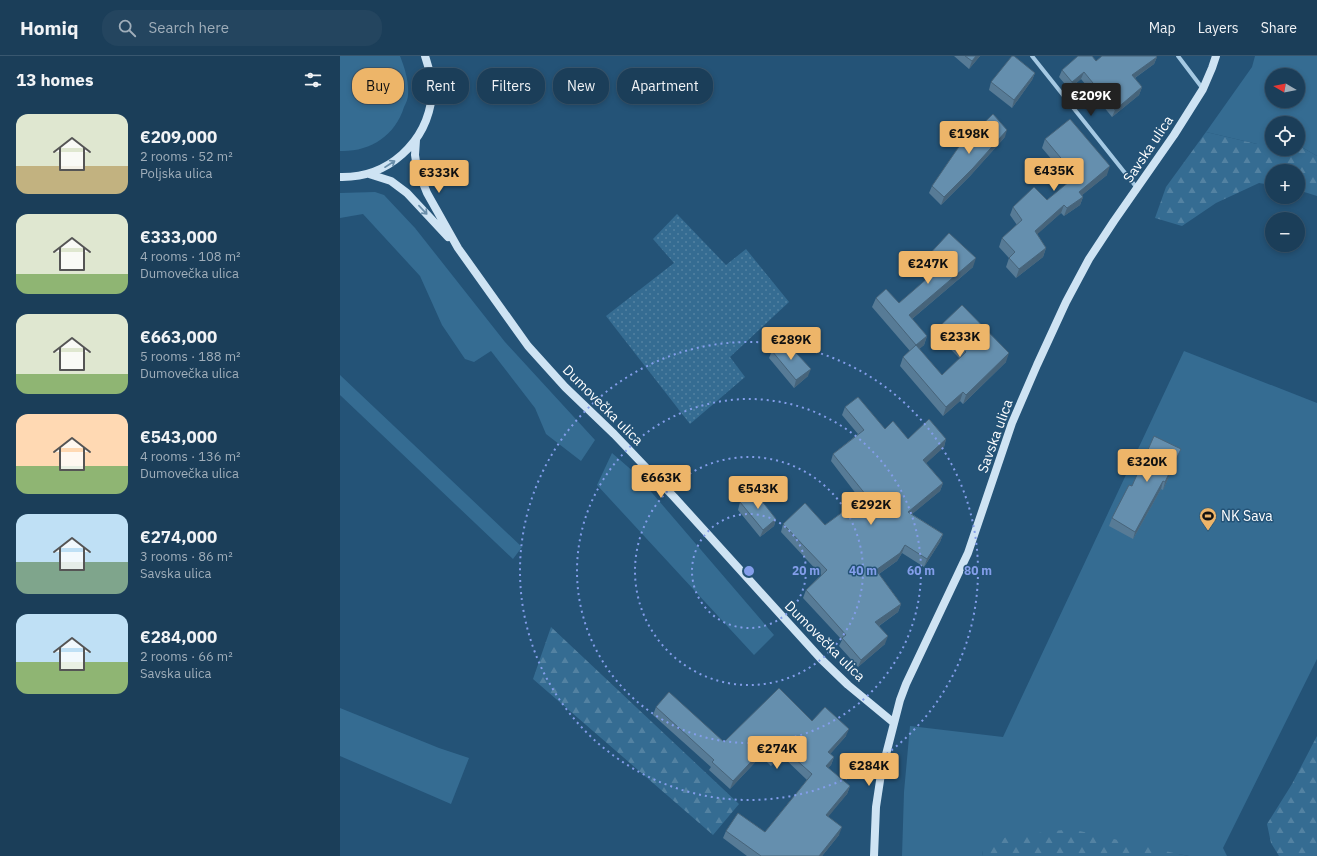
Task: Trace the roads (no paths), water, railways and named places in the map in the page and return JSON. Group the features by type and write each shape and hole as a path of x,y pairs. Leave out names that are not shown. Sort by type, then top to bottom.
{"street":[{"path":"340,177 369,174 387,166 403,155 416,140 427,119 432,94 430,70 425,56"},
{"path":"1032,56 1137,189"},
{"path":"1178,56 1203,89"},
{"name":"Savska ulica","path":"874,856 876,807 881,774 900,700 906,684 968,553 1012,423 1037,364 1066,302 1090,259 1114,221 1174,135 1203,89 1216,56"},
{"name":"Dumovečka ulica","path":"416,140 415,155 417,168 427,192 458,248 528,346 565,387 614,434 674,497 821,659 848,685 894,723"},
{"name":"Dumovečka ulica","path":"369,174 391,181 407,193 458,248"}],"place":[{"name":"NK Sava","path":"1208,531"}]}
